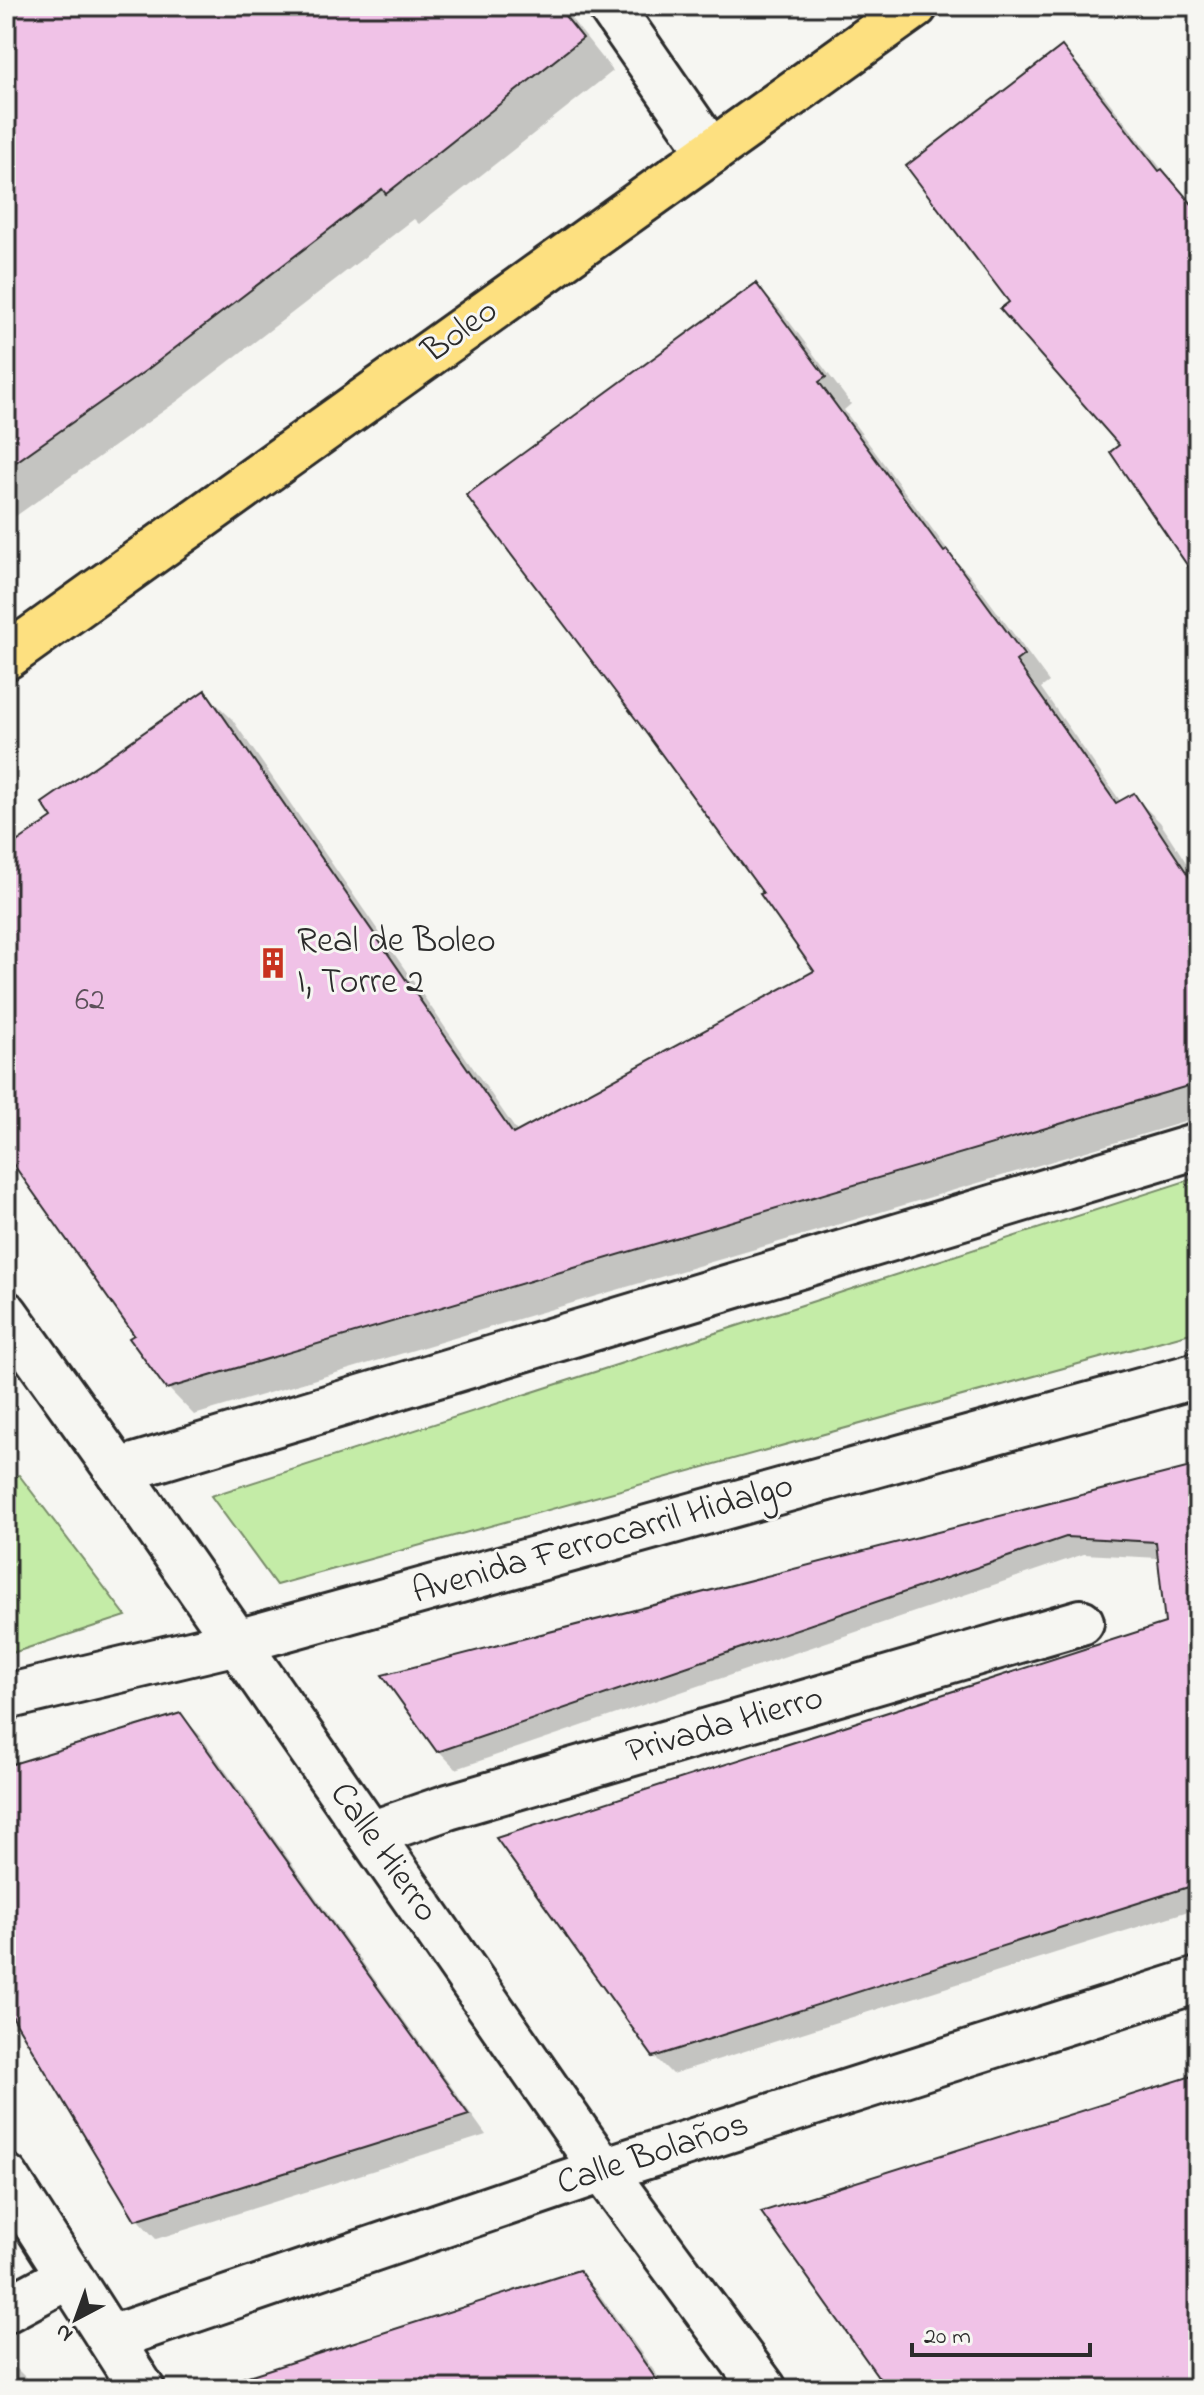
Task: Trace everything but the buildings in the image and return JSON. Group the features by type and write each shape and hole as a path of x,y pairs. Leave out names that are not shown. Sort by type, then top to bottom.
{"main road":[{"name":"Boleo","path":"6,657 915,6"}],"street":[{"path":"610,6 711,152"},
{"path":"118,1471 1198,1146"},
{"name":"Calle Hierro","path":"6,1314 603,2170 764,2389"},
{"name":"Avenida Ferrocarril Hidalgo","path":"6,1697 237,1642 1198,1375"},
{"name":"Privada Hierro","path":"370,1834 448,1807 1081,1622"},
{"name":"Calle Bolaños","path":"111,2338 603,2170 1198,1980"},
{"path":"6,2177 142,2389"},
{"path":"6,2310 69,2276"}],"green space":[{"path":"1198,1177 1198,1331 276,1585 211,1496"},
{"path":"19,1475 126,1616 6,1655 6,1478"}],"place":[{"name":"Real de Boleo I, Torre 2","path":"273,963"}]}
